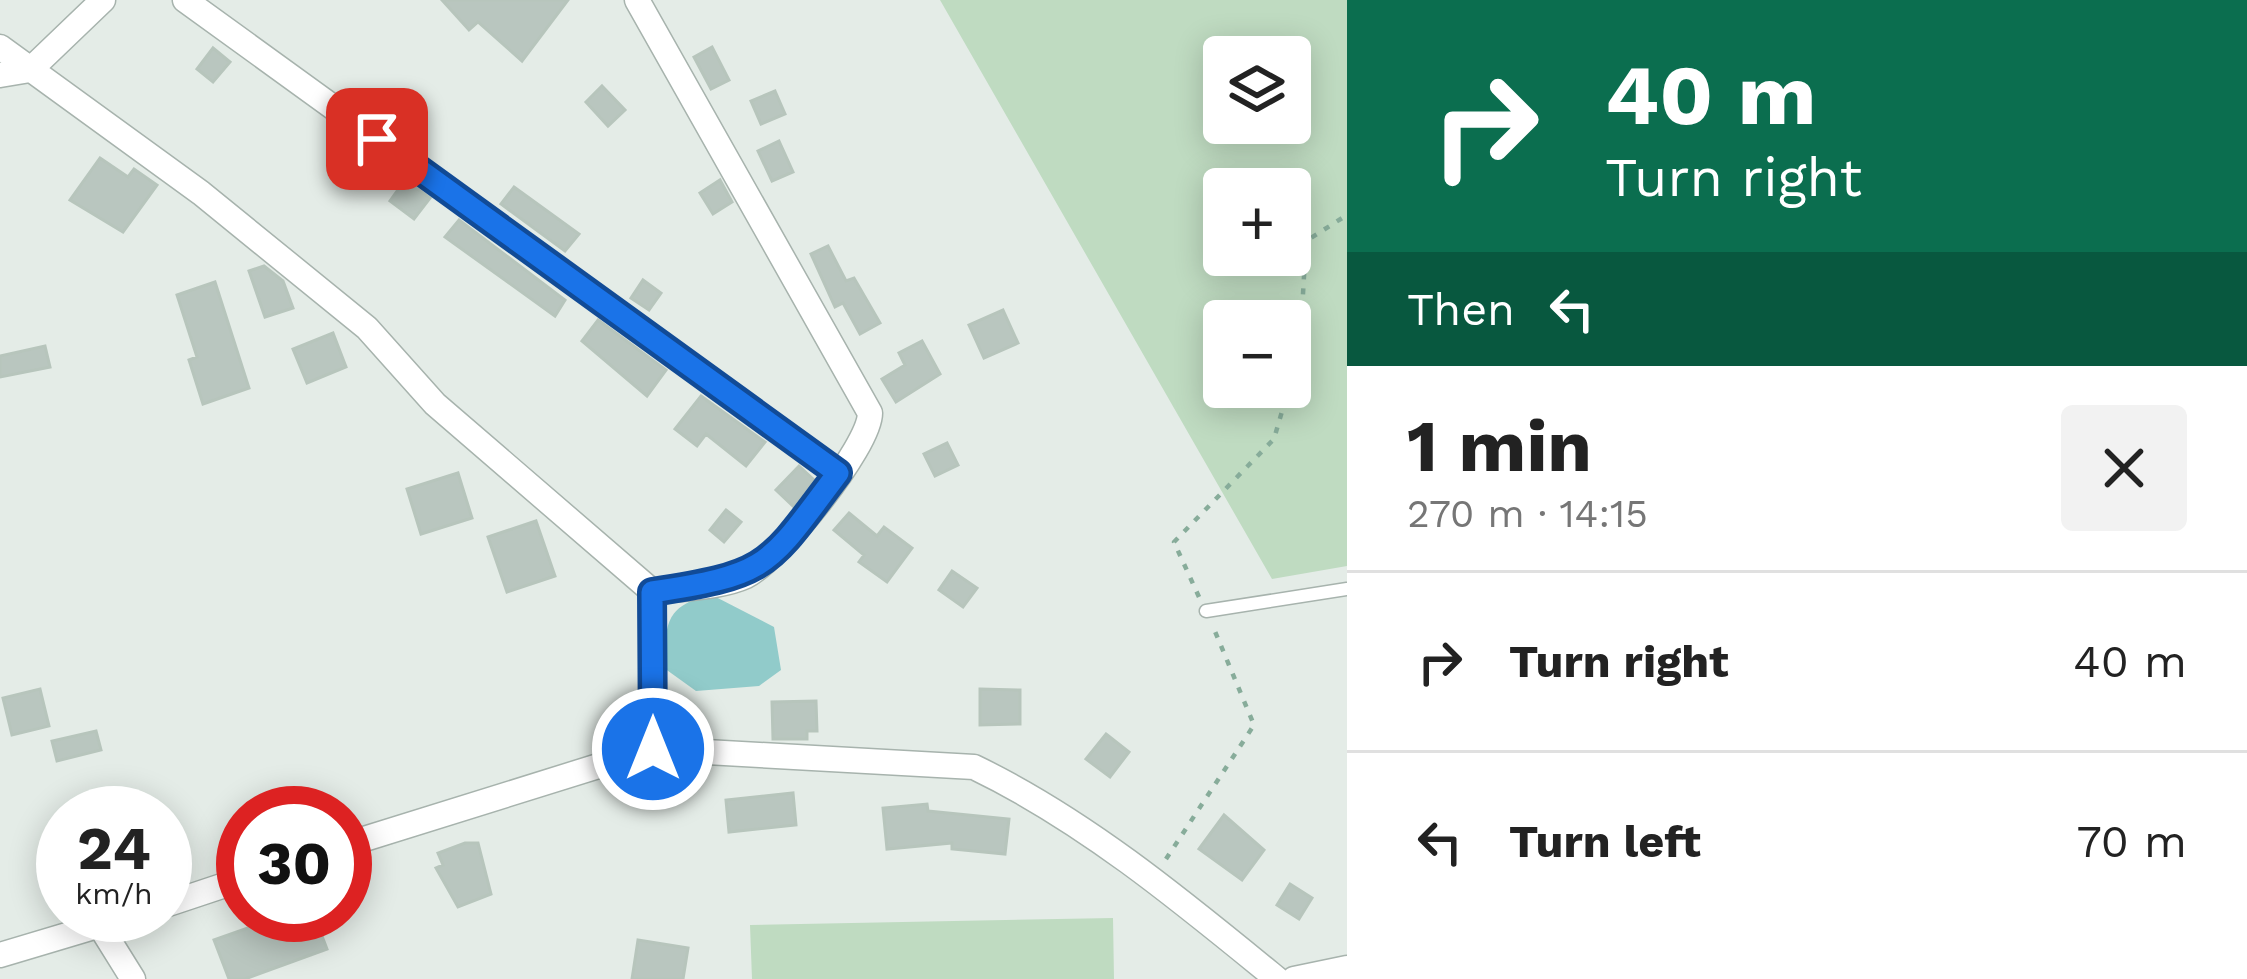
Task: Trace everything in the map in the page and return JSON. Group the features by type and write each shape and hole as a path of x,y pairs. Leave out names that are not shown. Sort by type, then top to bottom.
{"street":[{"path":"0,75 30,70 104,0"},
{"path":"185,0 838,473"},
{"path":"637,0 870,413 864,440 775,555 745,577 652,592"},
{"path":"0,47 201,193 367,328 435,404 652,592 653,749"},
{"path":"372,837 653,749 974,767 1018,788 1151,880 1277,979"},
{"path":"0,955 45,942"},
{"path":"110,942 133,979"},
{"path":"1294,979 1347,968"}],"lane":[{"path":"1206,611 1347,589"}],"path":[{"path":"1303,300 1306,241 1347,215"},
{"path":"1151,880 1254,725 1174,542 1274,439 1283,408"}],"green space":[{"path":"940,0 1347,0 1347,566 1272,579"},
{"path":"1113,918 1114,979 752,979 750,925"}],"water":[{"path":"710,594 774,627 781,670 759,686 696,691 664,668 671,619 683,605"}],"building":[{"path":"442,0 568,0 522,61 478,22 469,30"},
{"path":"712,47 729,80 711,89 694,57"},
{"path":"213,48 230,62 213,82 197,69"},
{"path":"602,86 625,110 608,126 586,102"},
{"path":"775,91 785,114 761,124 751,101"},
{"path":"779,141 793,172 772,181 758,151"},
{"path":"100,158 128,177 134,169 157,185 123,232 70,200"},
{"path":"405,180 430,198 414,219 390,201"},
{"path":"720,180 732,202 713,214 700,193"},
{"path":"514,187 579,234 565,251 501,204"},
{"path":"459,220 565,300 555,316 445,237"},
{"path":"828,246 846,281 854,278 880,323 860,334 843,303 835,307 811,254"},
{"path":"264,266 283,281 293,308 265,317 249,271"},
{"path":"643,280 661,293 649,310 631,298"},
{"path":"215,282 249,388 203,404 189,360 197,357 177,295"},
{"path":"1003,310 1018,343 984,358 969,325"},
{"path":"598,320 666,370 647,396 582,341"},
{"path":"333,333 346,367 307,383 293,349"},
{"path":"922,341 940,374 896,402 882,379 905,365 899,353"},
{"path":"45,346 50,367 0,377 0,356"},
{"path":"701,396 765,442 746,466 706,434 697,446 675,429"},
{"path":"947,443 958,465 935,476 924,454"},
{"path":"799,466 815,481 794,507 776,490"},
{"path":"458,473 472,518 421,534 407,489"},
{"path":"726,510 741,522 724,542 710,530"},
{"path":"849,513 877,536 884,527 912,548 887,582 859,562 864,555 834,530"},
{"path":"536,521 555,576 507,592 488,537"},
{"path":"952,571 977,588 963,607 939,590"},
{"path":"40,689 49,726 12,735 3,698"},
{"path":"980,689 1020,690 1020,724 980,725"},
{"path":"816,701 817,731 807,731 807,739 773,739 772,702"},
{"path":"96,731 101,750 57,761 52,741"},
{"path":"1106,734 1129,752 1110,777 1086,759"},
{"path":"793,793 796,825 729,832 726,800"},
{"path":"927,804 928,811 1009,819 1005,854 952,849 952,843 887,849 883,808"},
{"path":"1224,815 1264,850 1242,880 1199,849"},
{"path":"478,843 491,894 458,907 436,868 443,865 438,853"},
{"path":"1290,884 1312,898 1299,919 1277,905"},
{"path":"214,940 324,942 327,949 245,979 229,979"},
{"path":"638,940 688,948 683,979 632,979"}],"route":[{"path":"377,139 838,473 775,555 745,577 652,592 653,749"}]}
